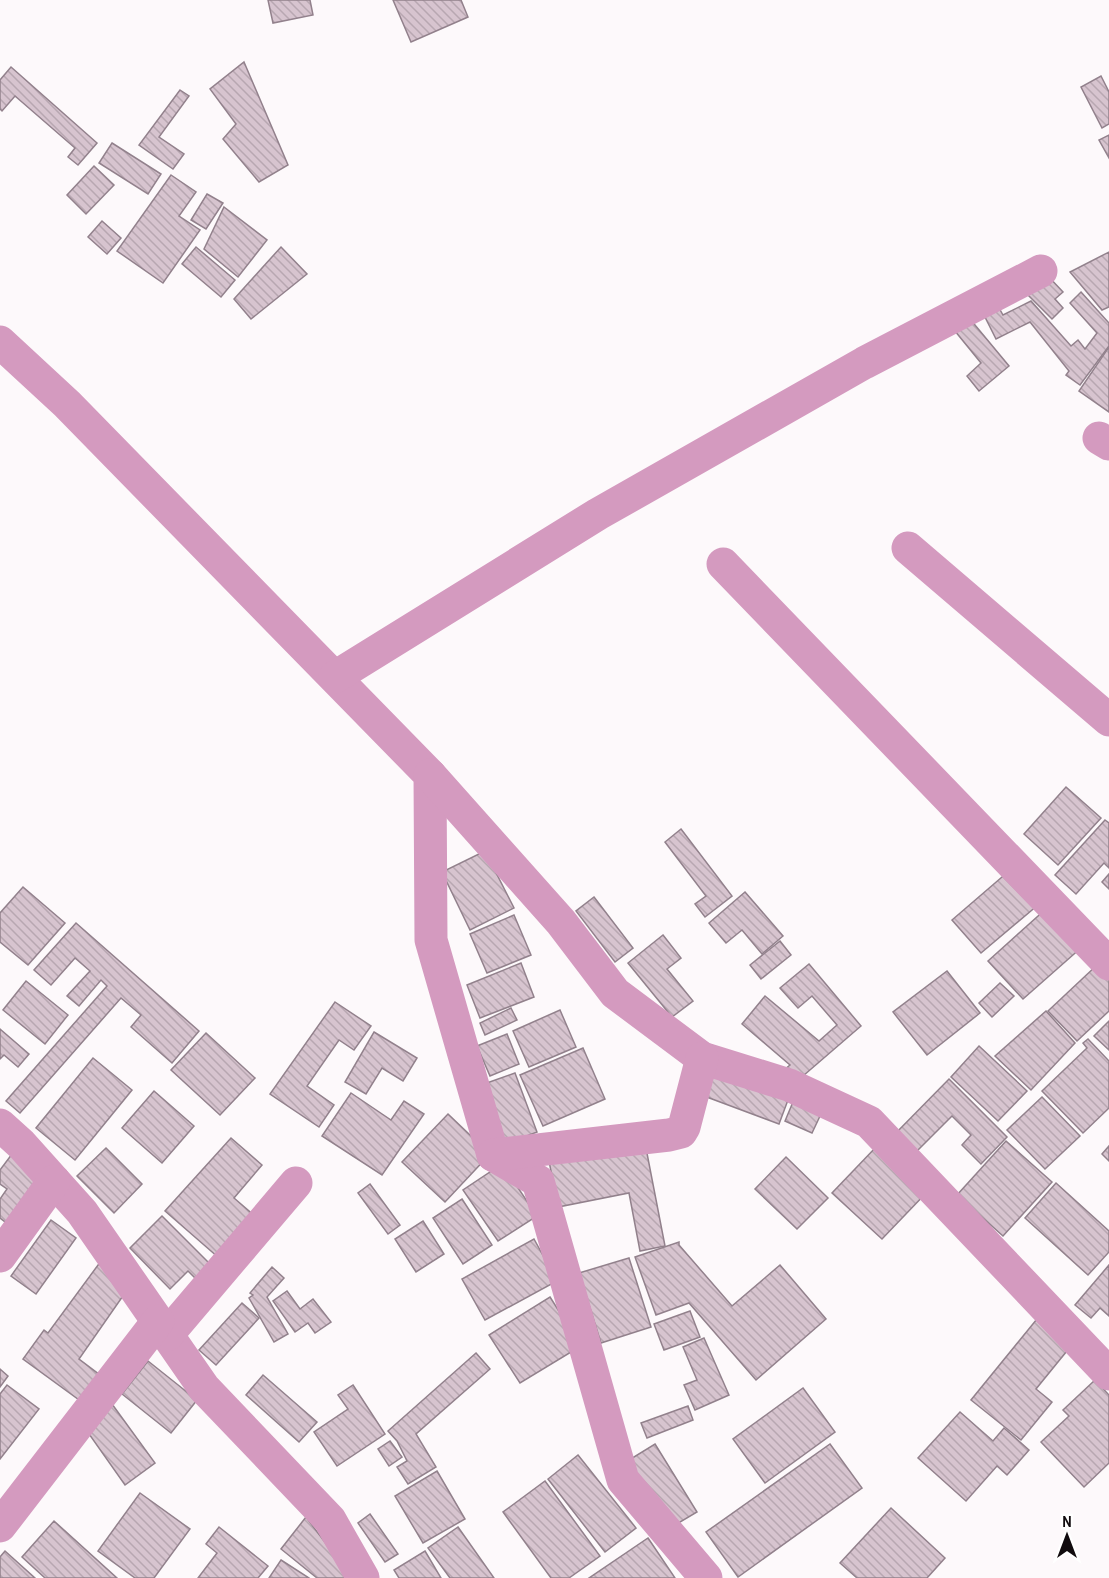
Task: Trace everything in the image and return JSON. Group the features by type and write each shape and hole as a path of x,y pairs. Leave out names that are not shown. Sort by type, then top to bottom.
{"street":[{"path":"335,678 598,514 864,363 1041,271"},
{"path":"0,342 67,404 430,775 561,922 615,993 702,1058 789,1085 869,1122 1109,1374"},
{"path":"908,548 1109,720"},
{"path":"723,564 1109,964"},
{"path":"430,775 431,940 493,1155 538,1181 623,1480 706,1578"},
{"path":"493,1155 681,1132 702,1058"},
{"path":"0,1125 21,1144 82,1212 204,1388 330,1520 362,1577"},
{"path":"0,1256 54,1181"},
{"path":"0,1526 163,1328 296,1183"}],"building":[{"path":"268,0 310,0 313,15 273,23"},
{"path":"393,0 461,0 468,17 411,42"},
{"path":"244,62 288,165 259,182 223,139 236,124 210,89"},
{"path":"11,67 97,143 78,165 68,157 75,148 15,96 2,111 0,109 0,80"},
{"path":"1101,76 1109,92 1109,124 1102,128 1081,87"},
{"path":"180,90 189,96 159,137 184,154 173,169 139,145"},
{"path":"1109,135 1109,158 1099,140"},
{"path":"112,143 161,174 148,194 99,163"},
{"path":"94,166 114,185 86,214 67,195"},
{"path":"171,175 196,192 179,216 200,230 163,283 117,251"},
{"path":"207,194 223,203 206,229 191,220"},
{"path":"224,207 267,240 238,277 204,249"},
{"path":"102,221 121,238 107,254 88,237"},
{"path":"196,247 235,280 221,297 182,264"},
{"path":"281,247 307,274 251,319 234,299"},
{"path":"1109,252 1109,307 1102,310 1070,272"},
{"path":"1046,274 1063,292 1055,299 1063,308 1052,319 1026,293"},
{"path":"1081,292 1109,323 1109,346 1080,385 1066,375 1069,371 1030,322 996,339 984,315 999,308 1003,315 1031,301 1071,346 1078,340 1085,349 1097,333 1070,303"},
{"path":"970,319 1009,366 979,391 967,376 981,363 955,331"},
{"path":"1109,347 1109,412 1079,391"},
{"path":"1066,787 1101,818 1058,865 1024,834"},
{"path":"1105,820 1109,823 1109,868 1104,863 1076,894 1055,875"},
{"path":"681,829 732,896 705,917 695,904 706,896 665,842"},
{"path":"485,851 514,908 470,930 442,872"},
{"path":"1009,871 1038,905 981,953 952,920"},
{"path":"1109,874 1109,889 1102,882"},
{"path":"23,887 65,923 28,965 0,942 0,913"},
{"path":"745,892 783,936 762,954 742,930 726,943 709,923"},
{"path":"594,897 633,948 615,962 576,911"},
{"path":"1047,908 1082,947 1023,999 988,961"},
{"path":"514,915 531,955 487,973 470,934"},
{"path":"76,923 199,1031 172,1063 131,1027 141,1015 121,998 20,1113 6,1101 107,986 101,980 79,1006 67,996 90,971 75,958 51,985 34,970"},
{"path":"663,935 681,958 667,969 693,1001 672,1017 628,963"},
{"path":"780,941 791,955 761,979 750,965"},
{"path":"521,963 534,997 480,1018 467,985"},
{"path":"809,964 861,1026 796,1082 785,1069 790,1065 742,1024 765,996 819,1041 837,1025 812,996 798,1008 780,988"},
{"path":"1097,965 1109,978 1109,1011 1077,1041 1048,1011"},
{"path":"947,971 980,1013 927,1055 893,1012"},
{"path":"26,981 68,1015 45,1044 3,1010"},
{"path":"1000,983 1014,996 992,1017 979,1003"},
{"path":"335,1002 371,1026 354,1050 339,1040 307,1086 334,1105 319,1127 270,1094"},
{"path":"511,1008 517,1020 485,1035 480,1023"},
{"path":"560,1010 576,1047 529,1067 513,1031"},
{"path":"1046,1011 1075,1043 1031,1090 995,1056"},
{"path":"1109,1021 1109,1050 1094,1036"},
{"path":"0,1029 29,1054 18,1067 4,1055 0,1059"},
{"path":"374,1032 417,1058 403,1081 382,1068 366,1094 345,1082"},
{"path":"206,1033 255,1078 220,1115 171,1070"},
{"path":"507,1034 519,1064 490,1076 477,1046"},
{"path":"1088,1039 1109,1061 1109,1108 1083,1133 1042,1091 1087,1048 1083,1043"},
{"path":"979,1046 1027,1091 998,1121 951,1077"},
{"path":"583,1048 605,1099 543,1126 520,1075"},
{"path":"93,1058 132,1090 75,1160 36,1128"},
{"path":"714,1072 788,1100 779,1124 704,1096"},
{"path":"515,1073 537,1132 506,1144 484,1084"},
{"path":"949,1079 1007,1137 981,1164 962,1145 971,1135 952,1116 912,1156 892,1137"},
{"path":"154,1091 194,1126 162,1163 122,1128"},
{"path":"351,1093 391,1120 404,1101 424,1114 382,1175 322,1136"},
{"path":"1042,1097 1080,1136 1045,1169 1007,1130"},
{"path":"793,1102 821,1114 812,1133 785,1121"},
{"path":"448,1114 490,1154 445,1202 402,1162"},
{"path":"231,1138 262,1165 234,1198 256,1217 219,1258 165,1211"},
{"path":"1006,1141 1052,1182 1003,1236 957,1195"},
{"path":"645,1143 665,1246 640,1251 629,1193 558,1207 549,1161"},
{"path":"877,1146 927,1192 882,1239 832,1193"},
{"path":"1109,1146 1109,1161 1102,1154"},
{"path":"106,1148 142,1184 114,1213 77,1176"},
{"path":"12,1154 44,1178 9,1225 0,1218 0,1199 7,1189 0,1184 0,1170"},
{"path":"786,1157 828,1198 797,1229 755,1189"},
{"path":"502,1164 537,1216 498,1241 463,1190"},
{"path":"1056,1183 1109,1231 1109,1252 1088,1275 1025,1218"},
{"path":"370,1184 400,1225 388,1234 358,1193"},
{"path":"462,1199 492,1245 463,1264 433,1218"},
{"path":"162,1216 214,1268 200,1283 188,1271 170,1289 130,1248"},
{"path":"51,1220 76,1238 36,1294 11,1276"},
{"path":"423,1221 444,1254 416,1272 395,1239"},
{"path":"534,1239 557,1281 485,1320 462,1279"},
{"path":"679,1242 679,1245 732,1306 780,1265 826,1319 756,1380 689,1303 656,1315 635,1257"},
{"path":"629,1258 651,1327 601,1343 579,1273"},
{"path":"101,1261 125,1293 79,1359 104,1378 86,1405 23,1359 44,1330 48,1333"},
{"path":"1109,1265 1109,1316 1100,1308 1091,1318 1075,1305"},
{"path":"272,1267 284,1278 267,1297 288,1334 274,1342 249,1298 253,1295 250,1293"},
{"path":"287,1291 300,1309 313,1299 331,1322 315,1333 308,1323 295,1332 273,1301"},
{"path":"550,1297 581,1346 520,1383 489,1335"},
{"path":"242,1303 259,1318 216,1365 199,1350"},
{"path":"690,1311 700,1337 664,1350 654,1324"},
{"path":"1041,1314 1075,1341 1036,1389 1052,1402 1021,1440 971,1400"},
{"path":"704,1338 729,1395 695,1410 684,1385 697,1380 683,1347"},
{"path":"476,1353 490,1369 416,1434 436,1467 408,1484 397,1467 407,1461 397,1441 388,1431"},
{"path":"148,1361 197,1400 171,1433 122,1394"},
{"path":"0,1369 8,1376 0,1387"},
{"path":"263,1375 317,1422 299,1442 246,1395"},
{"path":"1095,1380 1109,1395 1109,1463 1084,1487 1041,1442 1069,1416 1063,1410"},
{"path":"7,1385 39,1409 0,1459 0,1394"},
{"path":"353,1385 385,1434 337,1466 314,1432 348,1409 338,1395"},
{"path":"803,1388 835,1432 765,1483 733,1439"},
{"path":"112,1404 155,1463 125,1485 82,1424"},
{"path":"688,1406 693,1420 647,1438 641,1423"},
{"path":"960,1412 993,1441 1004,1428 1029,1450 1007,1475 997,1466 966,1501 918,1458"},
{"path":"390,1441 402,1457 389,1466 378,1449"},
{"path":"655,1444 697,1512 670,1528 629,1460"},
{"path":"830,1444 862,1488 738,1577 706,1532"},
{"path":"578,1455 636,1528 605,1552 548,1479"},
{"path":"437,1471 465,1519 423,1543 395,1496"},
{"path":"545,1481 600,1556 569,1578 551,1578 503,1512"},
{"path":"140,1493 190,1529 154,1578 135,1578 98,1551"},
{"path":"891,1508 945,1558 927,1578 857,1578 840,1563"},
{"path":"370,1514 398,1554 385,1562 358,1523"},
{"path":"306,1517 351,1578 317,1578 281,1549"},
{"path":"54,1521 117,1578 45,1578 22,1557"},
{"path":"219,1527 268,1566 258,1578 198,1578 217,1553 206,1544"},
{"path":"458,1527 494,1578 450,1578 428,1548"},
{"path":"648,1538 675,1578 589,1578"},
{"path":"5,1551 35,1578 0,1578 0,1557"},
{"path":"425,1551 441,1578 399,1578 394,1570"},
{"path":"281,1560 309,1578 269,1578"}]}
